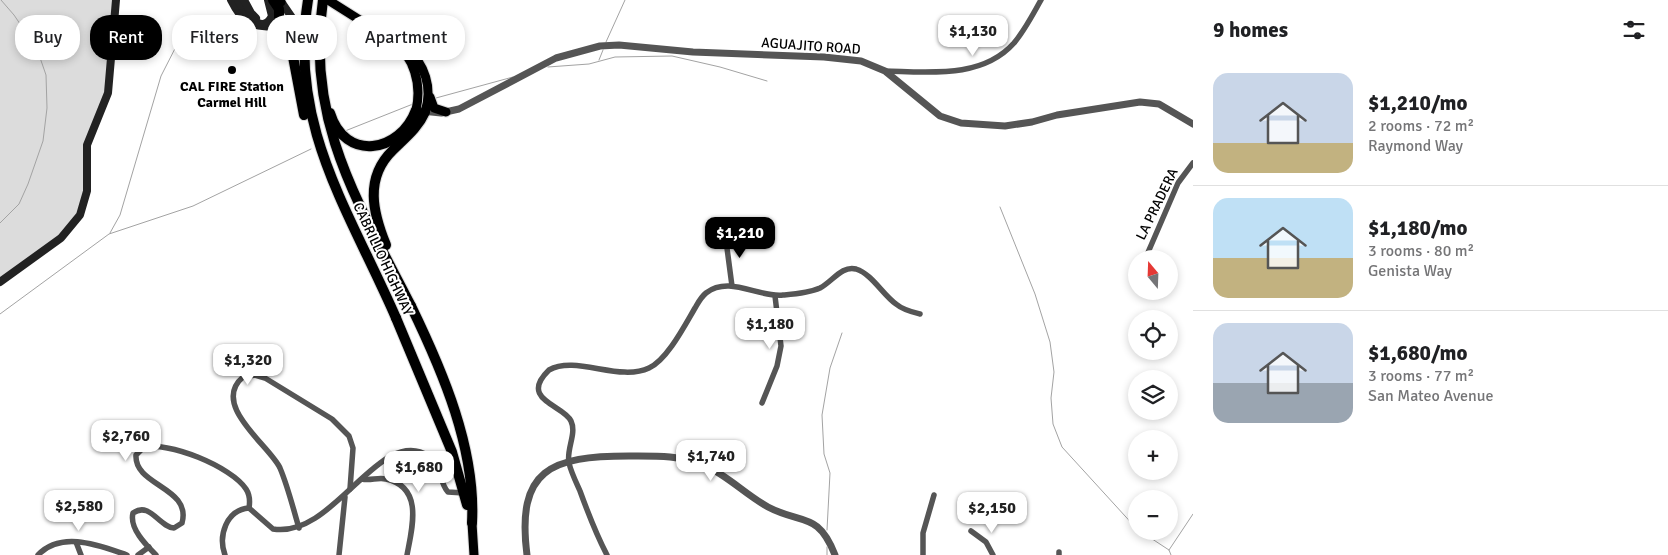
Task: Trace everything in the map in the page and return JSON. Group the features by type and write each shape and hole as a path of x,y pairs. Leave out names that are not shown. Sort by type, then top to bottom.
{"highway":[{"path":"279,0 279,15"},
{"name":"CABRILLO HIGHWAY","path":"308,0 304,44 306,86 314,127 330,177 396,318 452,452 472,523"},
{"name":"CABRILLO HIGHWAY","path":"323,0 319,66 326,117 338,158 411,306 438,367 458,426 471,487 472,523"},
{"path":"294,60 303,112 311,140 330,177"},
{"path":"319,66 334,124 342,135 355,143 374,146 390,142 406,128 420,111"},
{"path":"397,280 375,213 374,189 384,160 414,130 420,111"}],"main road":[{"path":"0,282 60,238 80,215 87,191 88,145 108,93 116,0"},
{"path":"231,0 241,16 251,25 267,27"},
{"path":"238,0 245,14 255,22 267,21"},
{"path":"244,0 256,18 267,18"},
{"path":"268,0 272,15"},
{"path":"331,2 352,15"},
{"path":"408,60 415,72 420,111"},
{"path":"417,60 434,108 446,112"},
{"path":"420,111 428,88"},
{"name":"CABRILLO HIGHWAY","path":"472,523 474,555"}],"street":[{"path":"885,71 964,70 990,60 1014,43 1041,0"},
{"name":"AGUAJITO ROAD","path":"420,111 446,112 465,106 538,66 578,51 600,46 638,46 693,52 849,59 874,65 885,71 940,116 955,122 1005,126 1032,122 1057,114 1140,102 1158,104 1193,124"},
{"name":"LA PRADERA","path":"1149,250 1178,182 1193,163"},
{"path":"725,233 732,286"},
{"path":"607,555 590,520 569,461 572,424 565,413 543,400 540,387 545,374 553,367 565,365 630,372 650,368 661,359 676,339 702,296 717,288 732,286 775,296 812,291 827,284 845,270 854,269 865,274 897,305 920,314"},
{"path":"762,403 777,366 781,346 775,296"},
{"path":"299,528 280,468 236,412 234,403 236,389 243,377 255,376 266,378 343,428 353,442 350,488"},
{"path":"156,555 133,525 133,513 140,510 149,512 168,527 174,528 182,523 183,512 179,502 167,489 144,475 138,467 136,456 143,448 156,447 180,452 212,464 245,487 249,495 249,508 272,529 299,528 345,497"},
{"path":"339,555 345,497 350,488 386,458 400,452 414,451 424,454 436,462 448,492 464,493"},
{"path":"527,555 524,518 528,497 543,475 569,461 592,456 662,457 697,462 712,469 768,507 806,520 819,527 829,539 835,555"},
{"path":"362,479 387,479 401,486 409,495 414,512 407,555"},
{"path":"923,555 923,533 934,496"},
{"path":"226,555 222,538 227,523 236,512 249,508"},
{"path":"971,531 986,542 993,555"},
{"path":"76,542 81,555"},
{"path":"38,555 52,545 76,542 96,544 127,555"},
{"path":"138,555 149,547"}],"shaded area":[{"path":"0,0 116,0 115,15 90,15 90,60 111,60 109,78 91,134 88,182 74,224 0,282"}],"waterway":[{"path":"0,223 19,204 28,184 43,141 47,108 46,75 37,49 14,15 1,0"},
{"path":"606,42 625,0"},
{"path":"599,60 603,50"},
{"path":"110,233 120,215 161,76 172,54"},
{"path":"548,67 589,64 615,57 672,56 720,67 767,81"},
{"path":"436,98 513,77"},
{"path":"345,131 413,104"},
{"path":"0,314 109,234 193,206 311,149"},
{"path":"1000,207 1035,294 1050,342 1054,372 1051,398 1053,424 1062,447 1128,519"},
{"path":"827,530 830,473 824,454 822,415 830,368 842,333"},
{"path":"1169,550 1193,514"},
{"path":"1154,540 1169,550 1171,555"},
{"path":"827,547 827,555"}],"place":[{"name":"CAL FIRE Station Carmel Hill","path":"232,70"}]}
